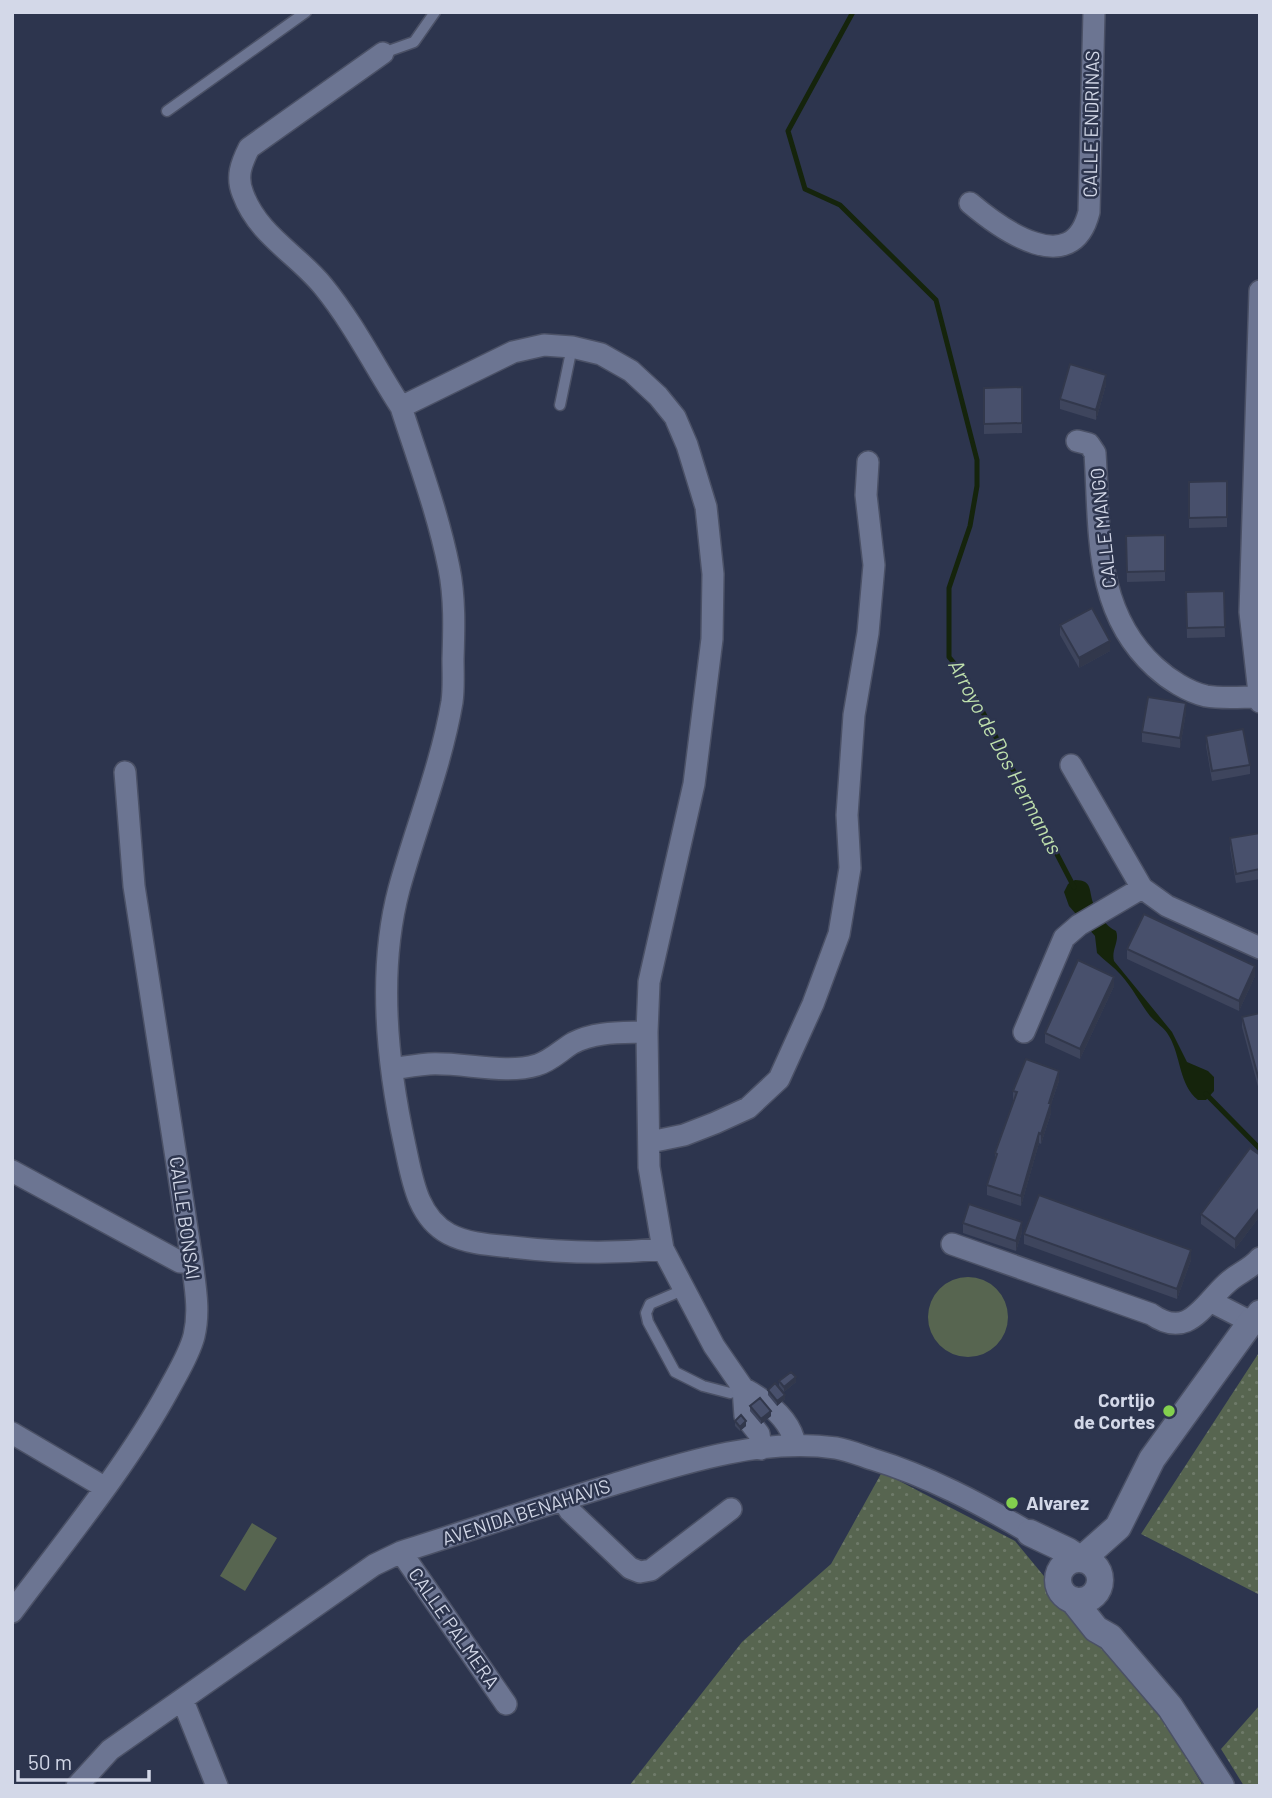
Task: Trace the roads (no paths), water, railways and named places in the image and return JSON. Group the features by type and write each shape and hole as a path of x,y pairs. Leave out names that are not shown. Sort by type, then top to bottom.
{"street":[{"name":"CALLE ENDRINAS","path":"970,203 990,221 1031,243 1062,245 1083,230 1089,212 1094,12"},
{"path":"383,53 249,149 241,164 238,179 243,195 264,230 321,282 346,315 401,407 442,537 451,582 454,634 452,701 399,892 387,976 387,1023 399,1116 420,1205 434,1222 449,1234 477,1243 564,1253 620,1253 663,1249"},
{"path":"1259,699 1250,612 1255,526 1260,291"},
{"path":"401,407 513,352 544,345 572,347 601,354 631,371 658,396 675,417 706,507 713,574 712,639 694,784 651,973 647,1032 652,1193 663,1249 713,1346 743,1388 764,1399 793,1432 795,1445"},
{"name":"CALLE MANGO","path":"1077,441 1089,444 1095,453 1106,585 1116,614 1129,639 1164,675 1186,688 1205,696 1259,699"},
{"path":"650,1142 684,1135 748,1108 779,1079 813,1004 839,934 850,868 847,815 855,715 868,633 874,565 866,495 868,462"},
{"path":"1071,765 1142,888 1167,906 1260,948"},
{"name":"CALLE BONSAI","path":"12,1612 157,1411 187,1355 198,1310 134,886 125,772"},
{"path":"1024,1032 1064,938 1079,925 1142,888"},
{"path":"392,1069 430,1064 528,1067 552,1059 571,1044 587,1037 604,1033 647,1032"},
{"path":"12,1171 180,1262 192,1261"},
{"path":"952,1244 1151,1314 1169,1323 1189,1321 1217,1305 1227,1282 1251,1268 1260,1258"},
{"path":"1073,1601 1088,1599 1090,1570 1116,1541 1118,1527 1152,1458 1257,1317 1217,1305"},
{"path":"743,1388 746,1416 759,1434 761,1449"},
{"path":"12,1433 104,1487"},
{"name":"AVENIDA BENAHAVIS","path":"77,1786 110,1750 374,1565 401,1552 563,1500 709,1458 795,1445 839,1448 885,1463 967,1497 1068,1551 1090,1570"},
{"path":"563,1500 570,1511 630,1568 640,1572 651,1570 731,1508"},
{"path":"1030,1533 1036,1551 1057,1578 1061,1592 1073,1601 1096,1629 1110,1637 1170,1707 1221,1786"},
{"name":"CALLE PALMERA","path":"401,1552 506,1704"},
{"path":"1057,1578 1064,1565 1090,1570"},
{"path":"1090,1570 1110,1637"},
{"path":"183,1700 218,1786"}],"lane":[{"path":"167,111 306,12"},
{"path":"383,53 414,42 435,12"},
{"path":"560,405 572,347"},
{"path":"683,1290 650,1304 646,1312 648,1322 675,1372 703,1385 730,1393 743,1388"}],"waterway":[{"name":"Arroyo de Dos Hermanas","path":"853,12 788,131 805,189 840,205 936,300 977,460 977,486 970,526 949,588 949,657 963,674 1074,887"},
{"name":"Arroyo de Dos Hermanas","path":"1206,1094 1260,1149"}],"place":[{"name":"Cortijo de Cortes","path":"1169,1411"},
{"name":"Alvarez","path":"1012,1503"}]}
